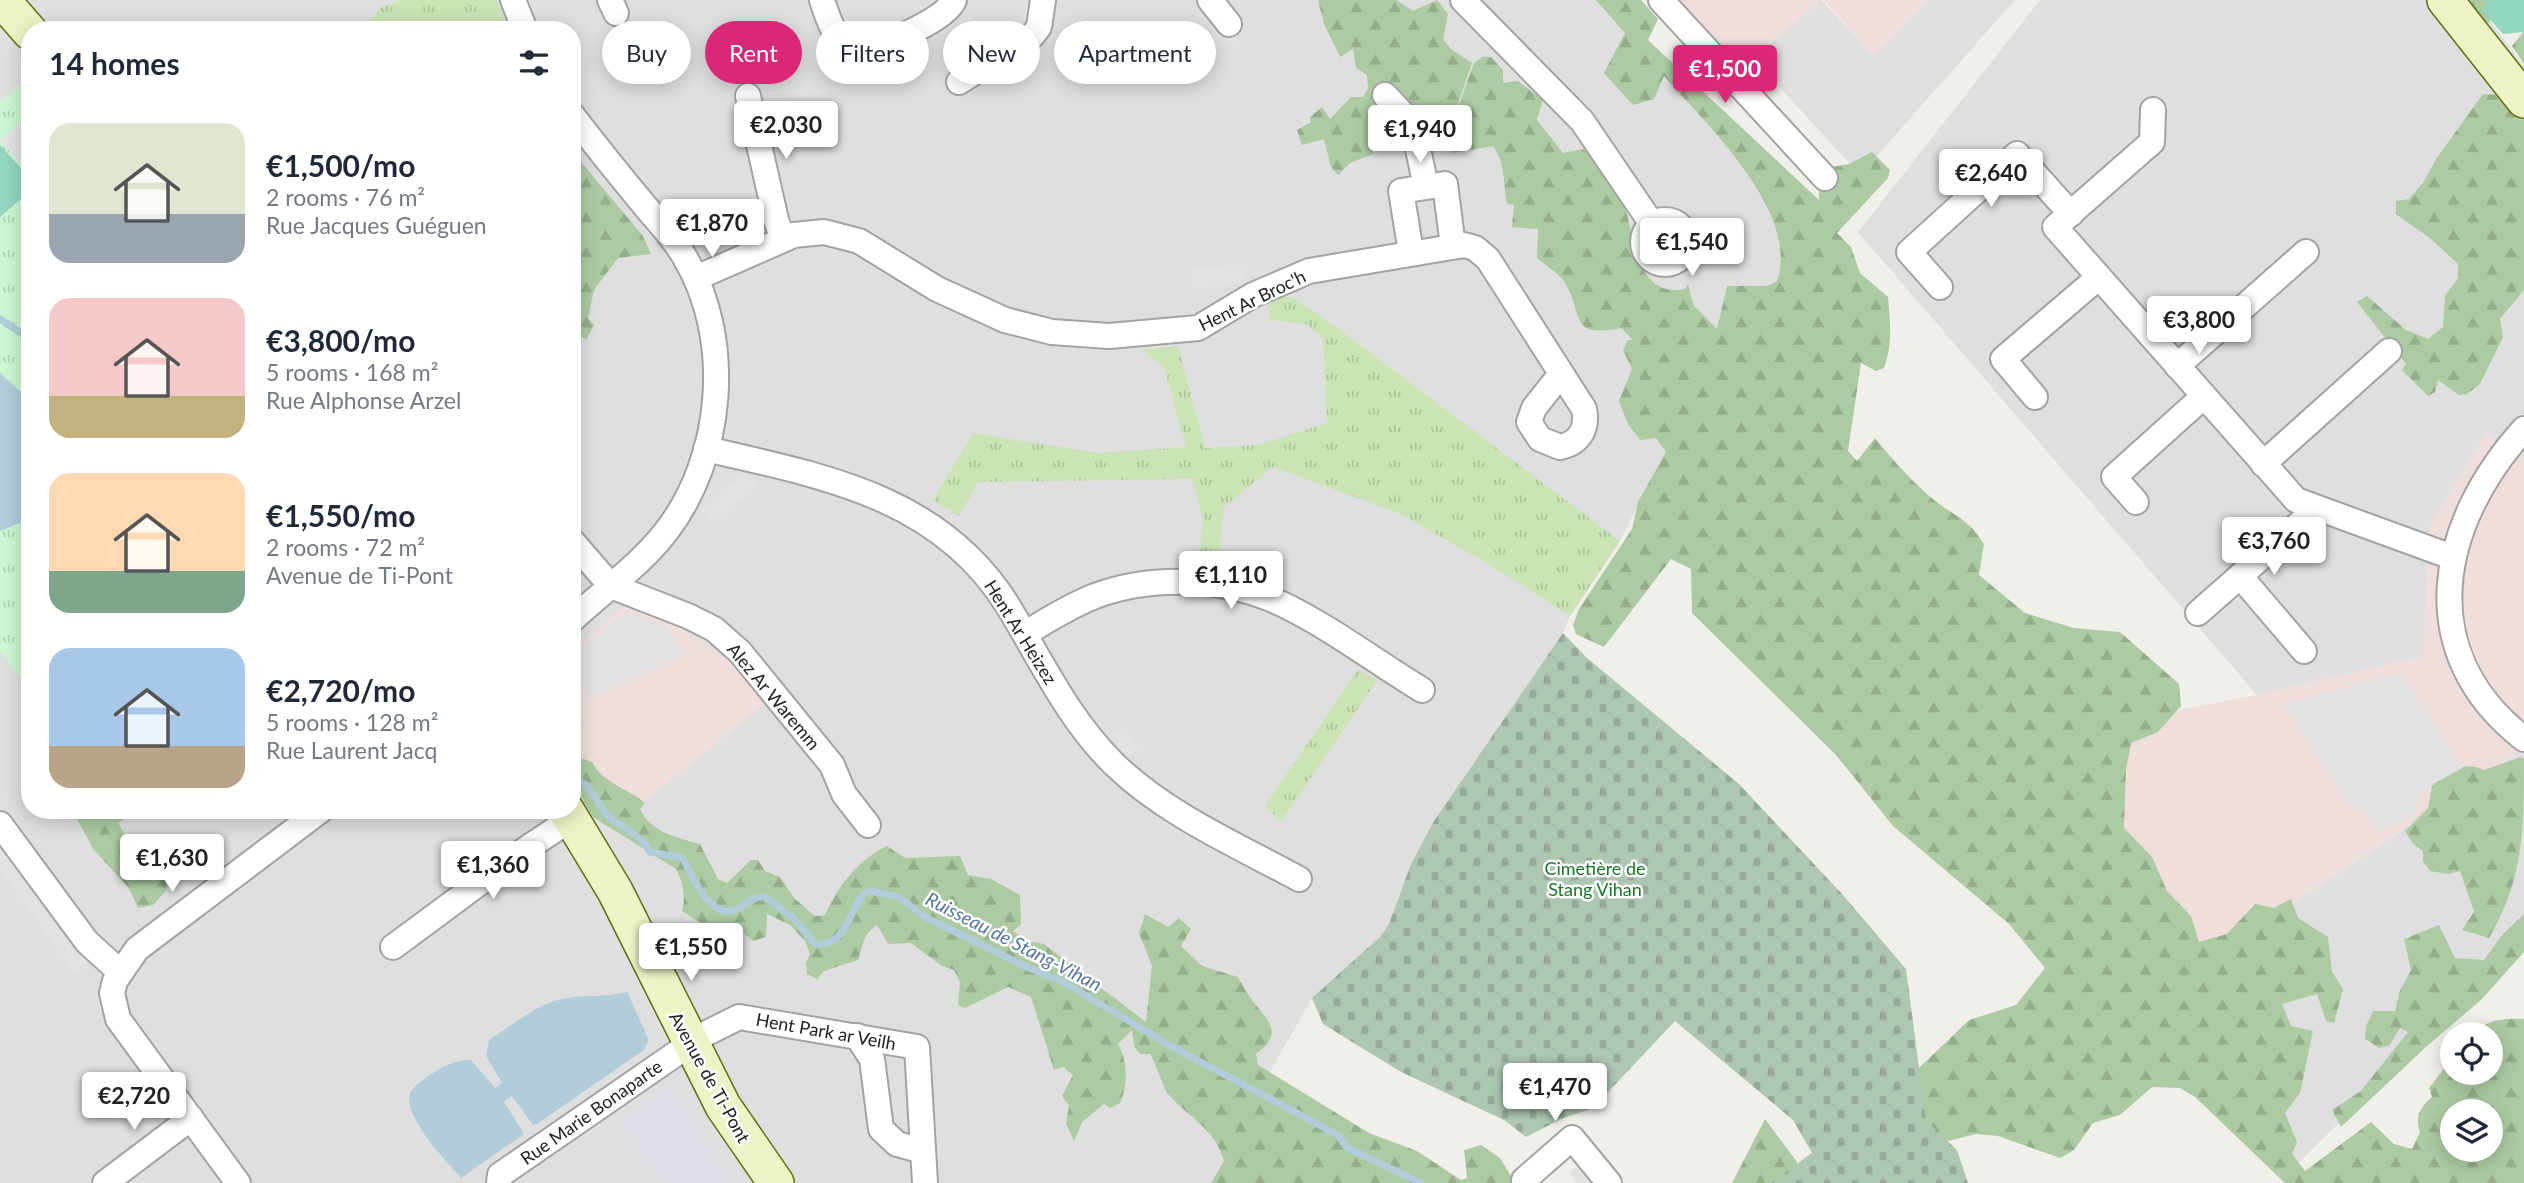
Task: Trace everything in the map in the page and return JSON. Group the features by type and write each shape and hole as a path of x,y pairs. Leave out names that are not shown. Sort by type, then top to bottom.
{"street":[{"path":"2,0 21,22"},
{"path":"513,0 522,21"},
{"path":"822,0 836,35 853,48 862,48 936,18 951,8 954,0"},
{"path":"1040,21 1043,0"},
{"path":"1210,0 1229,24"},
{"path":"1463,0 1560,95 1582,121 1652,224"},
{"path":"1661,0 1825,178"},
{"path":"2445,0 2488,36 2524,100"},
{"path":"1385,94 1413,125 1426,187"},
{"path":"748,96 776,220 783,239"},
{"path":"2153,110 2152,142 2055,227 2296,500 2452,557"},
{"path":"581,126 676,243 696,278 715,358 715,400 706,449 691,490 667,530 581,612"},
{"path":"1940,287 1909,252 2017,154 2070,214"},
{"path":"1410,252 1401,191 1445,184 1453,246"},
{"name":"Hent Ar Broc'h","path":"696,278 783,239 812,232 848,237 980,310 1033,328 1083,336 1145,334 1198,328 1253,295 1309,271 1410,252 1470,246 1488,259 1561,374"},
{"path":"2177,366 2306,252"},
{"path":"2035,397 2003,359 2099,277"},
{"path":"2263,464 2389,351"},
{"path":"2136,502 2114,477 2204,396"},
{"path":"2524,429 2473,498 2452,557 2449,593 2457,644 2470,675 2488,704 2524,738"},
{"name":"Hent Ar Heizez","path":"706,449 850,484 915,515 951,541 985,573 1081,726 1122,772 1173,808 1299,879"},
{"path":"2197,613 2312,508"},
{"path":"581,551 611,586"},
{"path":"2240,576 2304,651"},
{"path":"1025,635 1074,605 1110,591 1167,582 1230,587 1282,604 1422,690"},
{"name":"Alez Ar Waremm","path":"611,586 674,609 728,640 832,765 844,793 868,825"},
{"path":"238,1183 118,1019 113,993 119,971 136,949 309,819"},
{"name":"Avenue de Ti-Pont","path":"393,947 558,819"},
{"name":"Avenue de Ti-Pont","path":"564,819 680,1051 713,1130 748,1183"},
{"path":"0,824 87,942 119,971"},
{"name":"Hent Park ar Veilh","path":"680,1051 719,1026 739,1017 917,1047 925,1183"},
{"name":"Hent Park ar Veilh","path":"857,1036 873,1059 881,1129 897,1144 923,1151"},
{"name":"Avenue de Ti-Pont","path":"680,1051 776,1183"},
{"name":"Rue Marie Bonaparte","path":"499,1183 500,1175 680,1051"},
{"path":"105,1183 191,1118"},
{"path":"1526,1183 1524,1180 1572,1138 1609,1183"}],"shaded area":[{"path":"0,0 1598,0 1816,242 1648,485 1620,541 1570,616 1563,633 1434,821 1389,924 1381,936 1312,998 1224,1152 1260,1183 0,1183"},
{"path":"1667,0 1821,0 1753,58 1726,68"},
{"path":"1821,0 1874,55 1929,0 2015,0 1860,175 1753,58"},
{"path":"1824,0 1929,0 1874,56"},
{"path":"2040,0 2489,0 2482,10 2524,66 2524,456 2520,460 2487,432 2429,529 2424,656 2257,695 1858,232"},
{"path":"1216,25 1237,26 1237,43 1216,43"},
{"path":"21,122 21,164 0,140"},
{"path":"1241,265 1244,285 1192,288 1191,268"},
{"path":"2487,432 2520,460 2524,455 2524,738 2512,756 2198,966 2106,824 2113,723 2257,695 2424,656 2429,529"},
{"path":"745,472 757,487 711,523 701,510"},
{"path":"624,607 638,607 679,626 733,663 766,702 629,814 581,767 581,643"},
{"path":"626,613 667,626 685,654 590,699 581,682 581,649"},
{"path":"2402,673 2462,768 2418,793 2416,813 2377,834 2362,805 2351,810 2284,704"},
{"path":"1122,726 1139,747 1127,757 1110,735"},
{"path":"2524,738 2524,931 2491,974 2298,1163 2278,1139 2198,966 2512,757"},
{"path":"0,844 88,965 76,974 0,869"},
{"path":"671,1086 730,1183 664,1183 620,1121"},
{"path":"1580,1164 1596,1183 1576,1183 1569,1173"}],"green space":[{"path":"402,0 496,0 506,21 369,21 380,8"},
{"path":"1318,0 1396,0 1413,11 1437,0 1448,14 1443,39 1451,49 1472,63 1449,130 1413,130 1371,136 1373,154 1350,163 1338,175 1331,167 1324,139 1302,145 1297,130 1311,122 1310,117 1322,107 1330,119 1351,97 1363,97 1368,88 1367,75 1356,68 1353,49 1340,57 1324,24"},
{"path":"1596,0 1641,0 1658,19 1648,40 1819,200 1819,184 1826,168 1849,164 1872,152 1890,170 1888,178 1837,233 1851,247 1860,273 1888,297 1890,324 1889,350 1884,368 1876,371 1861,363 1848,451 1857,461 1875,438 1920,488 1965,521 1978,535 1984,544 1979,575 2025,613 2074,628 2120,632 2179,684 2181,706 2158,732 2131,743 2126,770 2124,828 2152,857 2167,891 2191,916 2199,942 2227,934 2255,904 2274,908 2291,899 2298,918 2328,937 2332,972 2343,989 2334,1023 2326,1021 2317,994 2282,1004 2291,1026 2313,1031 2300,1093 2285,1113 2297,1142 2292,1154 2305,1171 2371,1122 2394,1144 2412,1149 2420,1132 2420,1112 2432,1097 2429,1088 2440,1074 2440,1085 2503,1085 2503,1022 2493,1022 2524,1019 2524,1183 2285,1183 2195,1097 2180,1088 2152,1087 2120,1115 2093,1123 2074,1150 2060,1158 1998,1136 1976,1134 1908,1151 1895,1103 1920,1067 1969,1020 2016,1005 2045,968 2009,924 1893,826 1837,756 1692,613 1691,569 1671,559 1604,647 1576,634 1573,625 1579,609 1632,529 1638,502 1666,452 1656,438 1640,440 1628,424 1619,401 1632,369 1623,350 1628,340 1633,340 1621,328 1592,330 1584,326 1563,280 1537,258 1538,229 1512,227 1514,205 1507,204 1502,167 1493,146 1452,153 1450,130 1474,63 1482,57 1491,57 1503,70 1503,83 1518,81 1543,100 1537,120 1563,153 1583,149 1614,181 1623,200 1637,254 1653,282 1667,289 1685,289 1688,284 1694,306 1717,329 1727,286 1767,286 1777,281 1781,254 1775,226 1763,198 1745,170 1664,76 1654,99 1633,105 1604,73 1625,33"},
{"path":"2454,0 2524,0 2482,26"},
{"path":"2489,0 2524,0 2524,32 2503,34 2482,10"},
{"path":"2524,31 2524,64 2512,46"},
{"path":"21,84 21,679 0,651 0,101"},
{"path":"2483,94 2502,95 2524,116 2524,290 2500,319 2503,337 2480,384 2467,394 2459,395 2438,380 2435,392 2428,396 2402,370 2406,364 2357,302 2367,296 2406,330 2428,339 2443,327 2445,296 2458,278 2458,264 2431,239 2396,214 2396,201 2409,199 2423,183 2436,159"},
{"path":"0,145 21,168 21,199 0,217"},
{"path":"581,162 643,236 651,254 618,258 594,290 588,318 594,325 586,340 581,336"},
{"path":"1278,295 1296,299 1341,331 1620,541 1570,616 1492,566 1398,513 1273,467 1224,507 1219,552 1233,571 1180,566 1200,549 1203,519 1192,479 978,482 959,516 933,500 973,433 1097,453 1186,447 1164,367 1142,350 1178,346 1205,448 1257,445 1327,423 1323,338 1306,324 1271,320 1268,306"},
{"name":"Cimetière de Stang Vihan","path":"1563,633 1587,658 1739,784 1842,894 1906,969 1926,1121 1957,1150 1968,1183 1771,1183 1812,1153 1793,1120 1675,1021 1593,1108 1561,1119 1526,1137 1504,1120 1401,1072 1323,1024 1312,998 1381,936 1389,924 1411,864 1434,821"},
{"path":"1358,669 1377,680 1281,822 1265,806"},
{"path":"2521,757 2524,759 2524,784 2520,852 2509,895 2489,938 2462,930 2474,912 2460,871 2448,874 2430,871 2423,861 2423,851 2413,844 2405,831 2428,808 2432,786 2450,772 2470,766 2484,770"},
{"path":"581,758 592,762 602,775 645,803 640,809 658,829 700,844 718,879 727,883 751,860 758,860 765,871 780,877 795,899 815,916 825,915 836,894 858,866 887,846 905,858 960,856 968,875 991,879 1020,895 1021,924 1013,931 1028,941 1044,944 1146,1022 1152,966 1139,933 1145,914 1168,927 1179,918 1191,929 1181,946 1202,966 1238,977 1267,1019 1272,1030 1271,1036 1256,1054 1258,1065 1369,1133 1417,1151 1461,1180 1467,1178 1464,1150 1481,1145 1500,1158 1515,1183 1211,1183 1224,1161 1220,1150 1201,1124 1168,1094 1150,1054 1140,1054 1134,1046 1132,1030 1118,1044 1124,1058 1126,1074 1120,1103 1110,1108 1104,1104 1082,1122 1074,1141 1066,1124 1069,1106 1062,1096 1073,1075 1063,1067 1054,1070 1031,997 1008,987 965,1008 958,1005 960,982 954,970 942,966 911,943 888,944 877,925 866,937 858,960 824,971 817,979 807,974 806,963 810,954 805,941 790,925 767,914 766,937 753,941 741,931 718,934 682,911 683,889 676,869 593,817 581,797"},
{"path":"77,819 124,819 118,823 128,840 153,849 168,869 166,891 153,905 138,908 129,888 94,850"},
{"path":"2524,914 2524,952 2481,1000 2455,1022 2440,1022 2440,1035 2341,1127 2332,1110 2361,1091 2408,1032 2400,1028 2389,1046 2379,1048 2365,1039 2366,1026 2373,1011 2395,1011 2400,990 2411,970 2404,939 2439,925 2455,958 2484,960 2503,934"},
{"path":"1765,1119 1797,1162 1805,1183 1732,1183"}],"water":[{"path":"0,373 21,392 21,523 0,531"},
{"path":"627,992 649,1040 644,1050 537,1124 533,1125 512,1096 504,1102 524,1134 461,1178 428,1139 413,1115 410,1094 413,1088 445,1066 471,1060 495,1088 502,1083 486,1056 489,1040 536,1009 557,1000"}],"waterway":[{"name":"Ruisseau de Stang-Vihan","path":"0,319 21,333"},
{"name":"Ruisseau de Stang-Vihan","path":"581,782 606,813 641,840 650,852 683,858 703,894 718,908 735,910 756,898 765,897 792,917 817,945 828,943 842,933 864,893 871,891 899,897 925,917 1063,982 1169,1045 1338,1135 1348,1148 1421,1183"}]}
